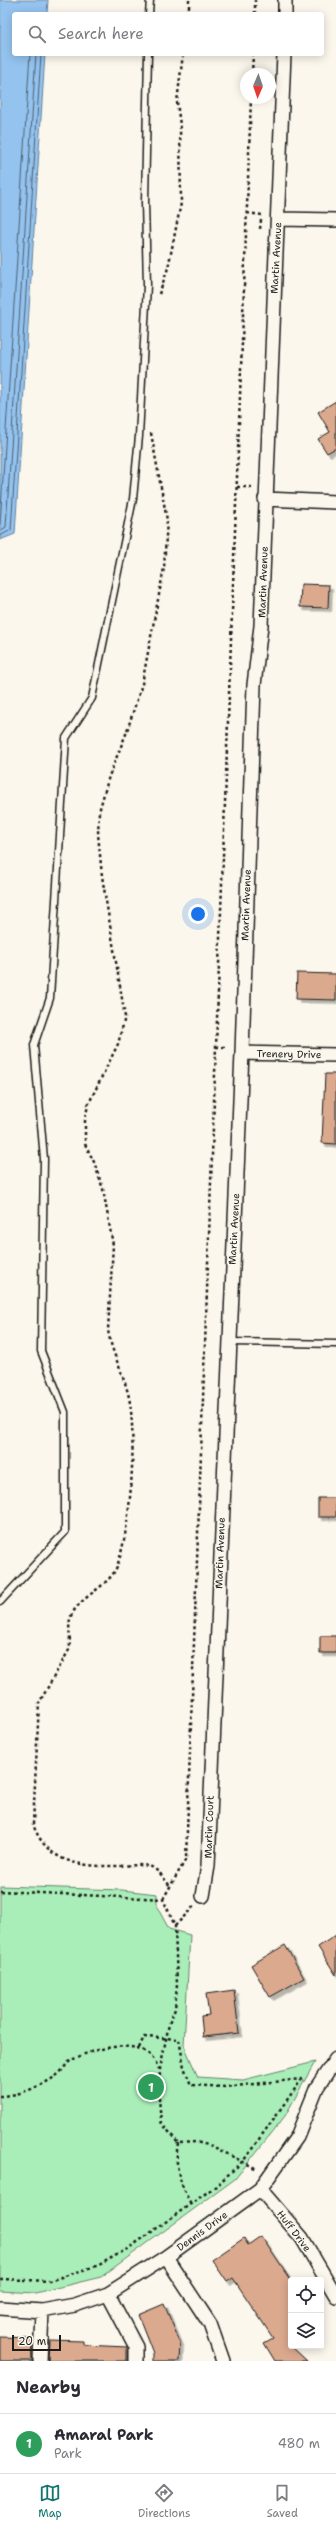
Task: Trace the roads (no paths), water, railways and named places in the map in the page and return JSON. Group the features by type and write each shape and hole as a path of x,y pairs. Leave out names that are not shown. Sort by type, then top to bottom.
{"street":[{"path":"285,0 285,12"},
{"name":"Martin Avenue","path":"211,1757 242,1053 254,685 261,626 265,499 279,219 284,56"},
{"path":"279,219 336,220"},
{"path":"265,499 336,502"},
{"name":"Trenery Drive","path":"242,1053 336,1056"},
{"name":"Martin Court","path":"203,1896 208,1866 211,1757"},
{"name":"Dennis Drive","path":"0,2308 42,2310 75,2306 108,2294 166,2257 260,2189 297,2137 317,2087 336,2059"},
{"name":"Huff Drive","path":"260,2189 302,2238 336,2296"},
{"path":"166,2257 210,2324 223,2361"},
{"path":"108,2294 136,2346 136,2361"},
{"path":"40,2361 42,2310"}],"lane":[{"path":"149,12 150,0"},
{"path":"0,1602 65,1532 65,1412 41,1351 44,1158 34,1046 50,998 66,738 92,698 133,500 139,436 147,285 145,202 148,56"},
{"path":"229,1342 336,1344"}],"water":[{"path":"0,0 48,0 47,12 12,12 12,56 45,56 15,534 0,540"}],"place":[{"name":"Amaral Park","path":"151,2087"}]}
